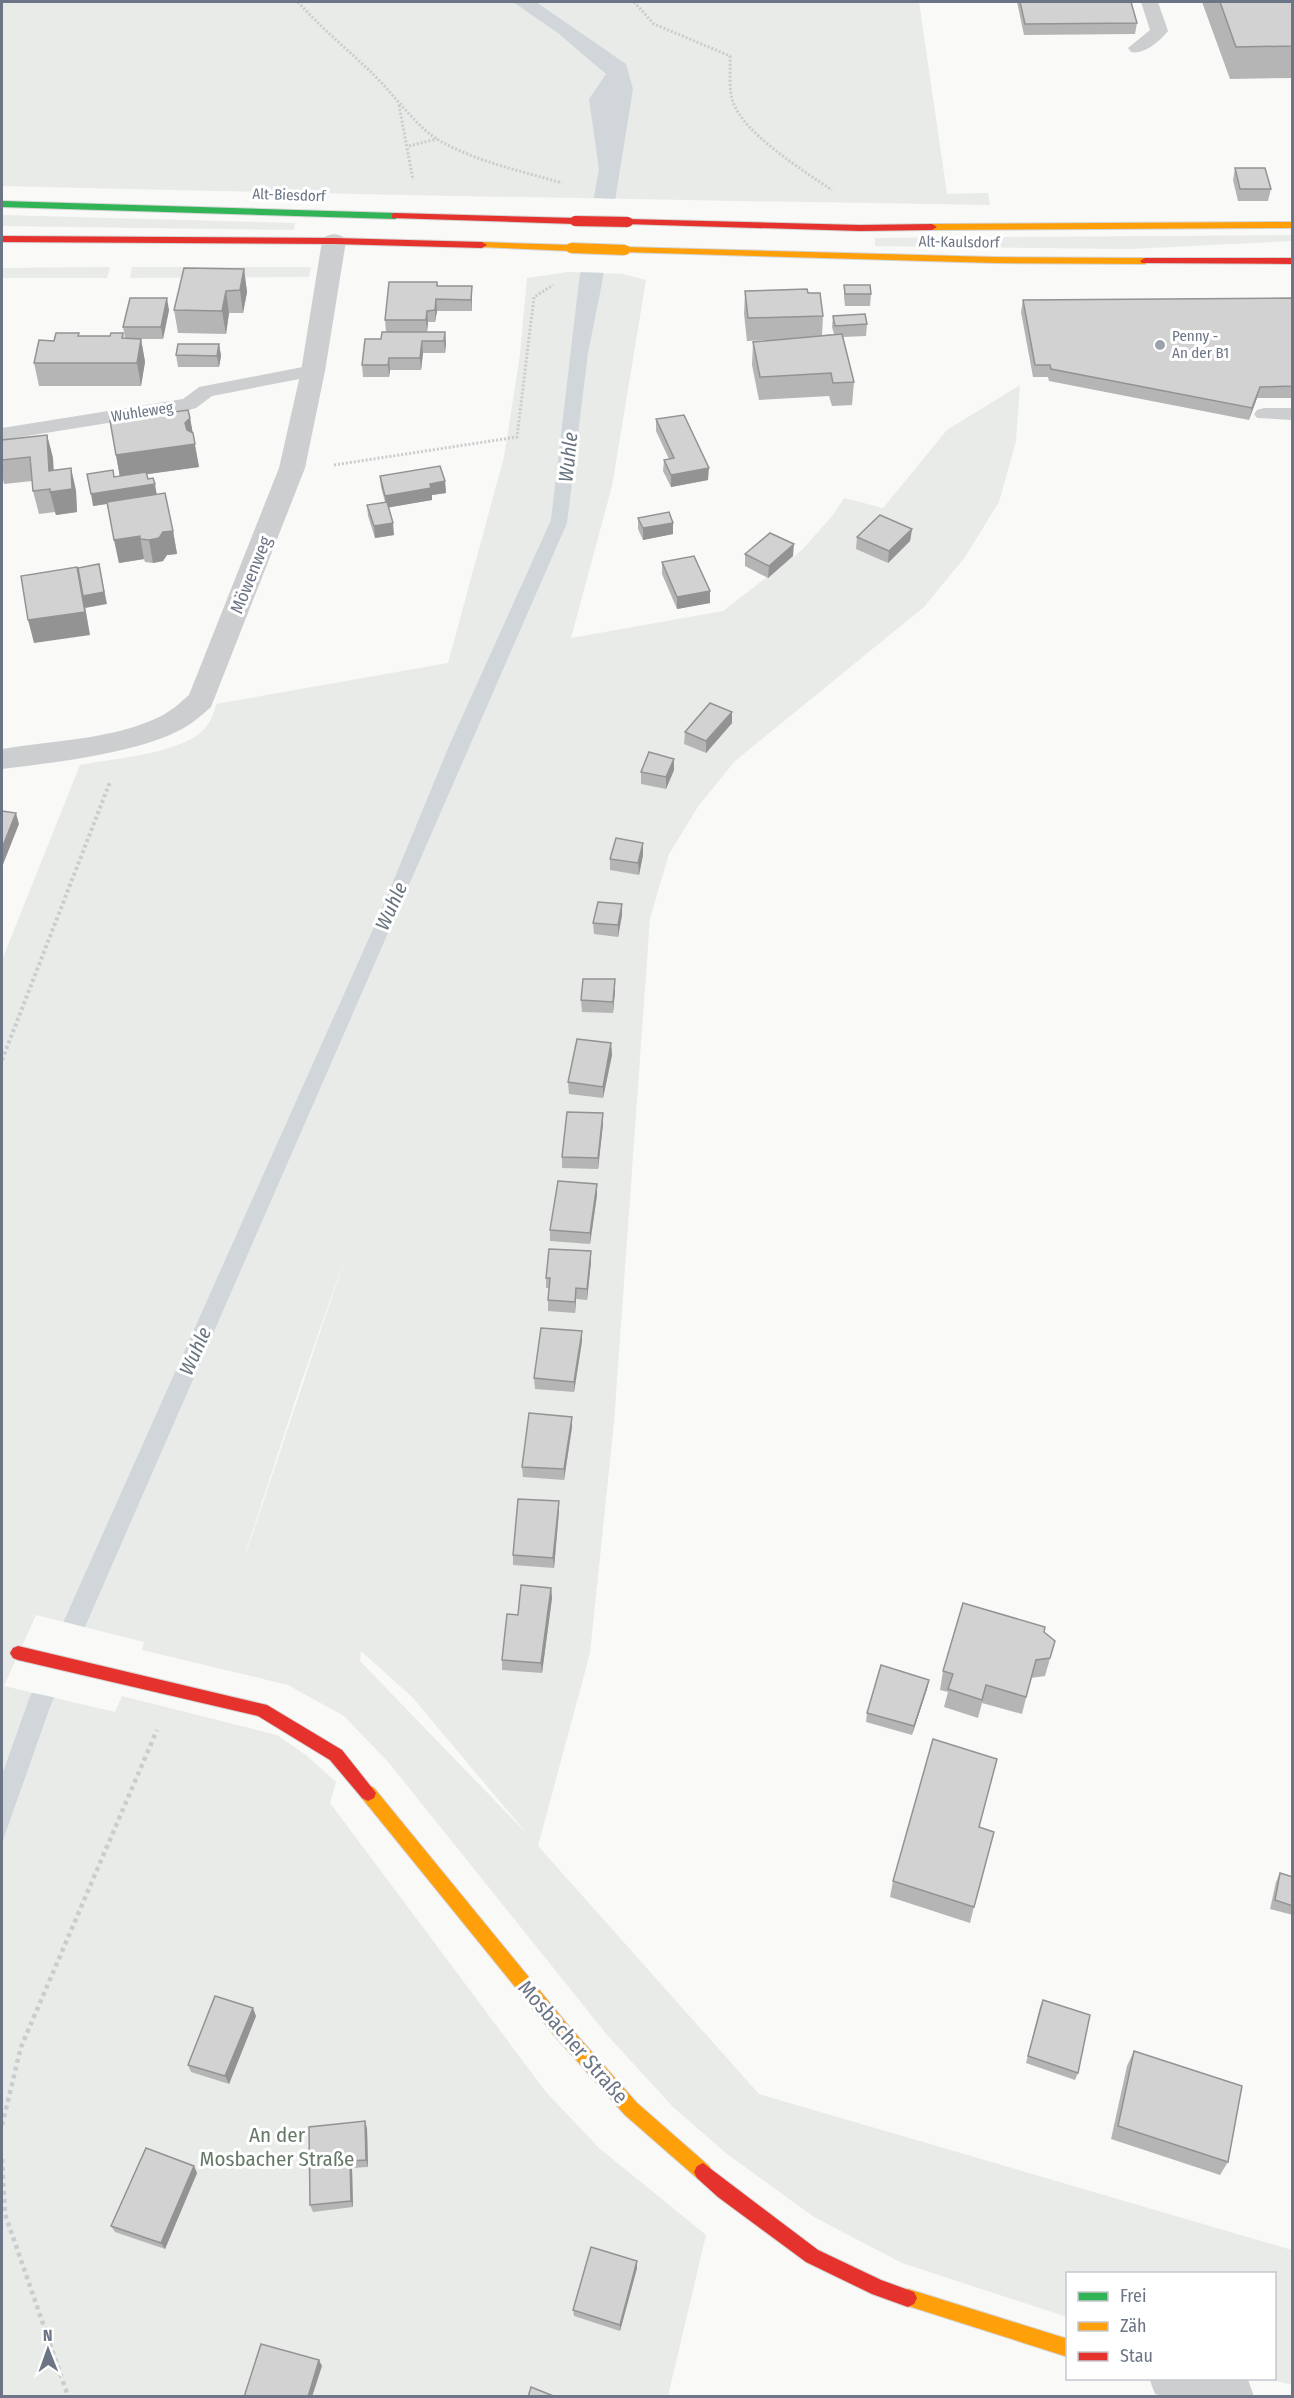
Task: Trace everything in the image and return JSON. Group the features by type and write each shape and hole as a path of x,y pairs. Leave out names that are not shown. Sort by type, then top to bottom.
{"main road":[{"name":"Alt-Biesdorf","path":"2,204 628,222"},
{"name":"Alt-Kaulsdorf","path":"628,222 883,228 1293,225"},
{"path":"2,239 334,241"},
{"name":"Alt-Kaulsdorf","path":"334,241 994,260 1293,261"},
{"name":"Mosbacher Straße","path":"10,1651 261,1710 336,1755 561,2030 623,2100 724,2191 812,2256 878,2288 953,2314 1066,2347"}],"street":[{"name":"Möwenweg","path":"2,759 105,742 165,726 182,716 201,700 292,468 313,371 334,241"},
{"path":"1174,2380 1232,2397"}],"lane":[{"path":"1137,48 1159,31 1150,2"},
{"name":"Wuhleweg","path":"2,434 189,404 206,391 313,371"},
{"path":"1264,414 1293,414"}],"path":[{"path":"298,2 324,31 372,73 399,104 437,139 468,155 546,178"},
{"path":"634,2 654,24 730,56 734,104 744,120 782,154 834,192"},
{"path":"399,104 409,146 414,189"},
{"path":"409,146 437,139"},
{"path":"292,468 312,469 518,437 534,297"},
{"path":"2,1060 110,782 105,742"},
{"path":"2,2125 21,2047 173,1689"},
{"path":"2,2159 5,2214 68,2397"}],"green space":[{"path":"2,2 919,2 947,194 988,193 990,205 2,186"},
{"path":"2,215 295,223 294,230 2,226"},
{"path":"1292,235 1292,241 1131,249 875,246 875,238"},
{"path":"110,267 107,278 2,278 2,268"},
{"path":"132,267 311,267 309,277 130,278"},
{"name":"An der Mosbacher Straße","path":"568,272 622,274 646,280 612,486 571,638 723,611 802,550 833,515 844,498 883,508 947,430 1020,385 1016,441 999,502 965,557 924,607 735,761 699,805 669,854 650,918 614,1422 590,1653 538,1846 759,2094 1292,2250 1292,2385 1273,2380 1276,2380 1276,2272 1066,2272 1066,2317 902,2263 814,2217 727,2154 673,2107 608,2036 389,1763 344,1716 288,1685 142,1650 144,1642 36,1615 4,1686 115,1712 122,1696 277,1735 306,1755 336,1782 330,1803 546,2092 599,2148 706,2235 668,2396 2,2396 2,960 80,765 127,758 176,746 201,732 212,716 216,704 448,663 504,457 520,355 527,278","holes":["350,1243 246,1553 301,1383","361,1651 412,1697 529,1836 360,1661"]}],"water":[{"name":"Wuhle","path":"513,2 536,2 626,64 633,89 601,288 588,353 567,523 50,1707 2,1843 2,1775 29,1699 378,918 449,746 551,520 579,281 599,169 589,99 606,74 558,33"}],"pier":[{"path":"591,198 619,199 607,273 578,272"},
{"path":"61,1621 88,1628 57,1698 29,1692"}],"building":[{"path":"1020,2 1131,2 1137,23 1025,24"},
{"path":"1220,2 1293,2 1293,46 1236,47"},
{"path":"1235,168 1265,168 1271,189 1240,189"},
{"path":"184,268 244,269 240,290 226,291 222,311 174,310"},
{"path":"389,282 437,282 437,286 472,286 471,300 436,299 435,310 427,311 426,320 385,320"},
{"path":"844,285 870,285 871,294 845,294"},
{"path":"807,289 808,293 820,293 823,316 748,318 745,291"},
{"path":"130,298 167,298 161,327 123,327"},
{"name":"Penny - An der B1","path":"1293,298 1293,386 1260,387 1252,408 1051,369 1050,365 1035,365 1023,300"},
{"path":"865,314 867,324 835,326 833,316"},
{"path":"382,332 445,332 444,341 422,341 420,358 389,358 388,365 362,365 365,339 381,339"},
{"path":"56,333 110,336 111,333 123,333 122,338 141,339 137,363 34,363 39,340 54,341"},
{"path":"842,334 854,382 833,383 831,373 760,377 753,342"},
{"path":"178,344 219,344 217,356 176,355"},
{"path":"188,410 190,418 185,423 187,430 193,433 195,444 116,455 110,421"},
{"path":"684,415 709,468 671,475 664,460 674,458 656,419"},
{"path":"47,435 49,471 71,468 72,489 50,492 50,489 33,491 30,457 2,460 2,440"},
{"path":"440,466 445,481 430,484 431,488 385,496 380,476"},
{"path":"113,470 114,477 146,472 148,479 153,478 155,484 91,494 87,474"},
{"path":"165,493 173,531 163,532 159,538 149,540 140,539 140,536 114,540 107,502"},
{"path":"387,502 393,523 374,526 367,505"},
{"path":"669,512 673,523 643,528 638,518"},
{"path":"880,515 912,529 889,551 857,537"},
{"path":"770,533 794,544 769,566 745,554"},
{"path":"694,556 710,591 677,597 662,562"},
{"path":"99,564 104,592 83,596 78,568"},
{"path":"77,567 85,612 28,620 21,576"},
{"path":"710,703 732,712 706,741 685,732"},
{"path":"649,752 674,759 666,777 641,772"},
{"path":"2,811 16,813 2,848"},
{"path":"616,838 643,843 638,863 610,859"},
{"path":"598,902 622,904 618,925 593,923"},
{"path":"583,979 615,979 613,1002 581,1000"},
{"path":"577,1039 611,1043 603,1087 568,1082"},
{"path":"567,1112 603,1113 598,1158 562,1157"},
{"path":"558,1181 597,1184 590,1233 550,1230"},
{"path":"549,1249 591,1251 587,1289 576,1288 575,1302 548,1300 550,1278 546,1278"},
{"path":"541,1328 582,1331 574,1382 534,1378"},
{"path":"529,1413 572,1417 564,1469 522,1467"},
{"path":"518,1499 559,1501 553,1558 513,1555"},
{"path":"521,1585 551,1588 541,1663 502,1660 507,1614 518,1615"},
{"path":"963,1603 1045,1627 1044,1632 1055,1641 1050,1658 1036,1660 1026,1697 986,1685 982,1700 948,1689 953,1674 943,1671"},
{"path":"881,1665 929,1680 914,1726 867,1713"},
{"path":"933,1739 997,1759 979,1827 994,1832 974,1907 893,1881"},
{"path":"1280,1873 1293,1877 1293,1906 1275,1900"},
{"path":"215,1996 253,2008 225,2076 188,2065"},
{"path":"1043,2000 1090,2015 1078,2073 1028,2056"},
{"path":"1134,2051 1242,2086 1228,2162 1118,2126"},
{"path":"365,2121 366,2160 350,2161 351,2201 310,2205 309,2127"},
{"path":"146,2148 194,2166 161,2243 111,2226"},
{"path":"591,2247 637,2261 620,2325 573,2310"},
{"path":"261,2344 319,2360 308,2397 244,2397"},
{"path":"531,2387 556,2397 528,2397"}],"traffic: fast":[{"path":"2,204 395,216"}],"traffic: slow":[{"path":"932,227 1292,225"},
{"path":"482,245 571,248"},
{"path":"571,248 625,250"},
{"path":"625,250 994,260 1145,261"},
{"path":"368,1793 561,2030 631,2109 703,2172"},
{"path":"908,2298 1066,2347"}],"traffic: jam":[{"path":"395,216 575,221"},
{"path":"575,221 628,222"},
{"path":"628,222 860,228 932,227"},
{"path":"2,239 334,241 482,245"},
{"path":"1145,261 1292,261"},
{"path":"18,1653 261,1710 336,1755 368,1793"},
{"path":"703,2172 724,2191 812,2256 878,2288 908,2298"}],"place":[{"name":"Penny - An der B1","path":"1160,345"}]}
